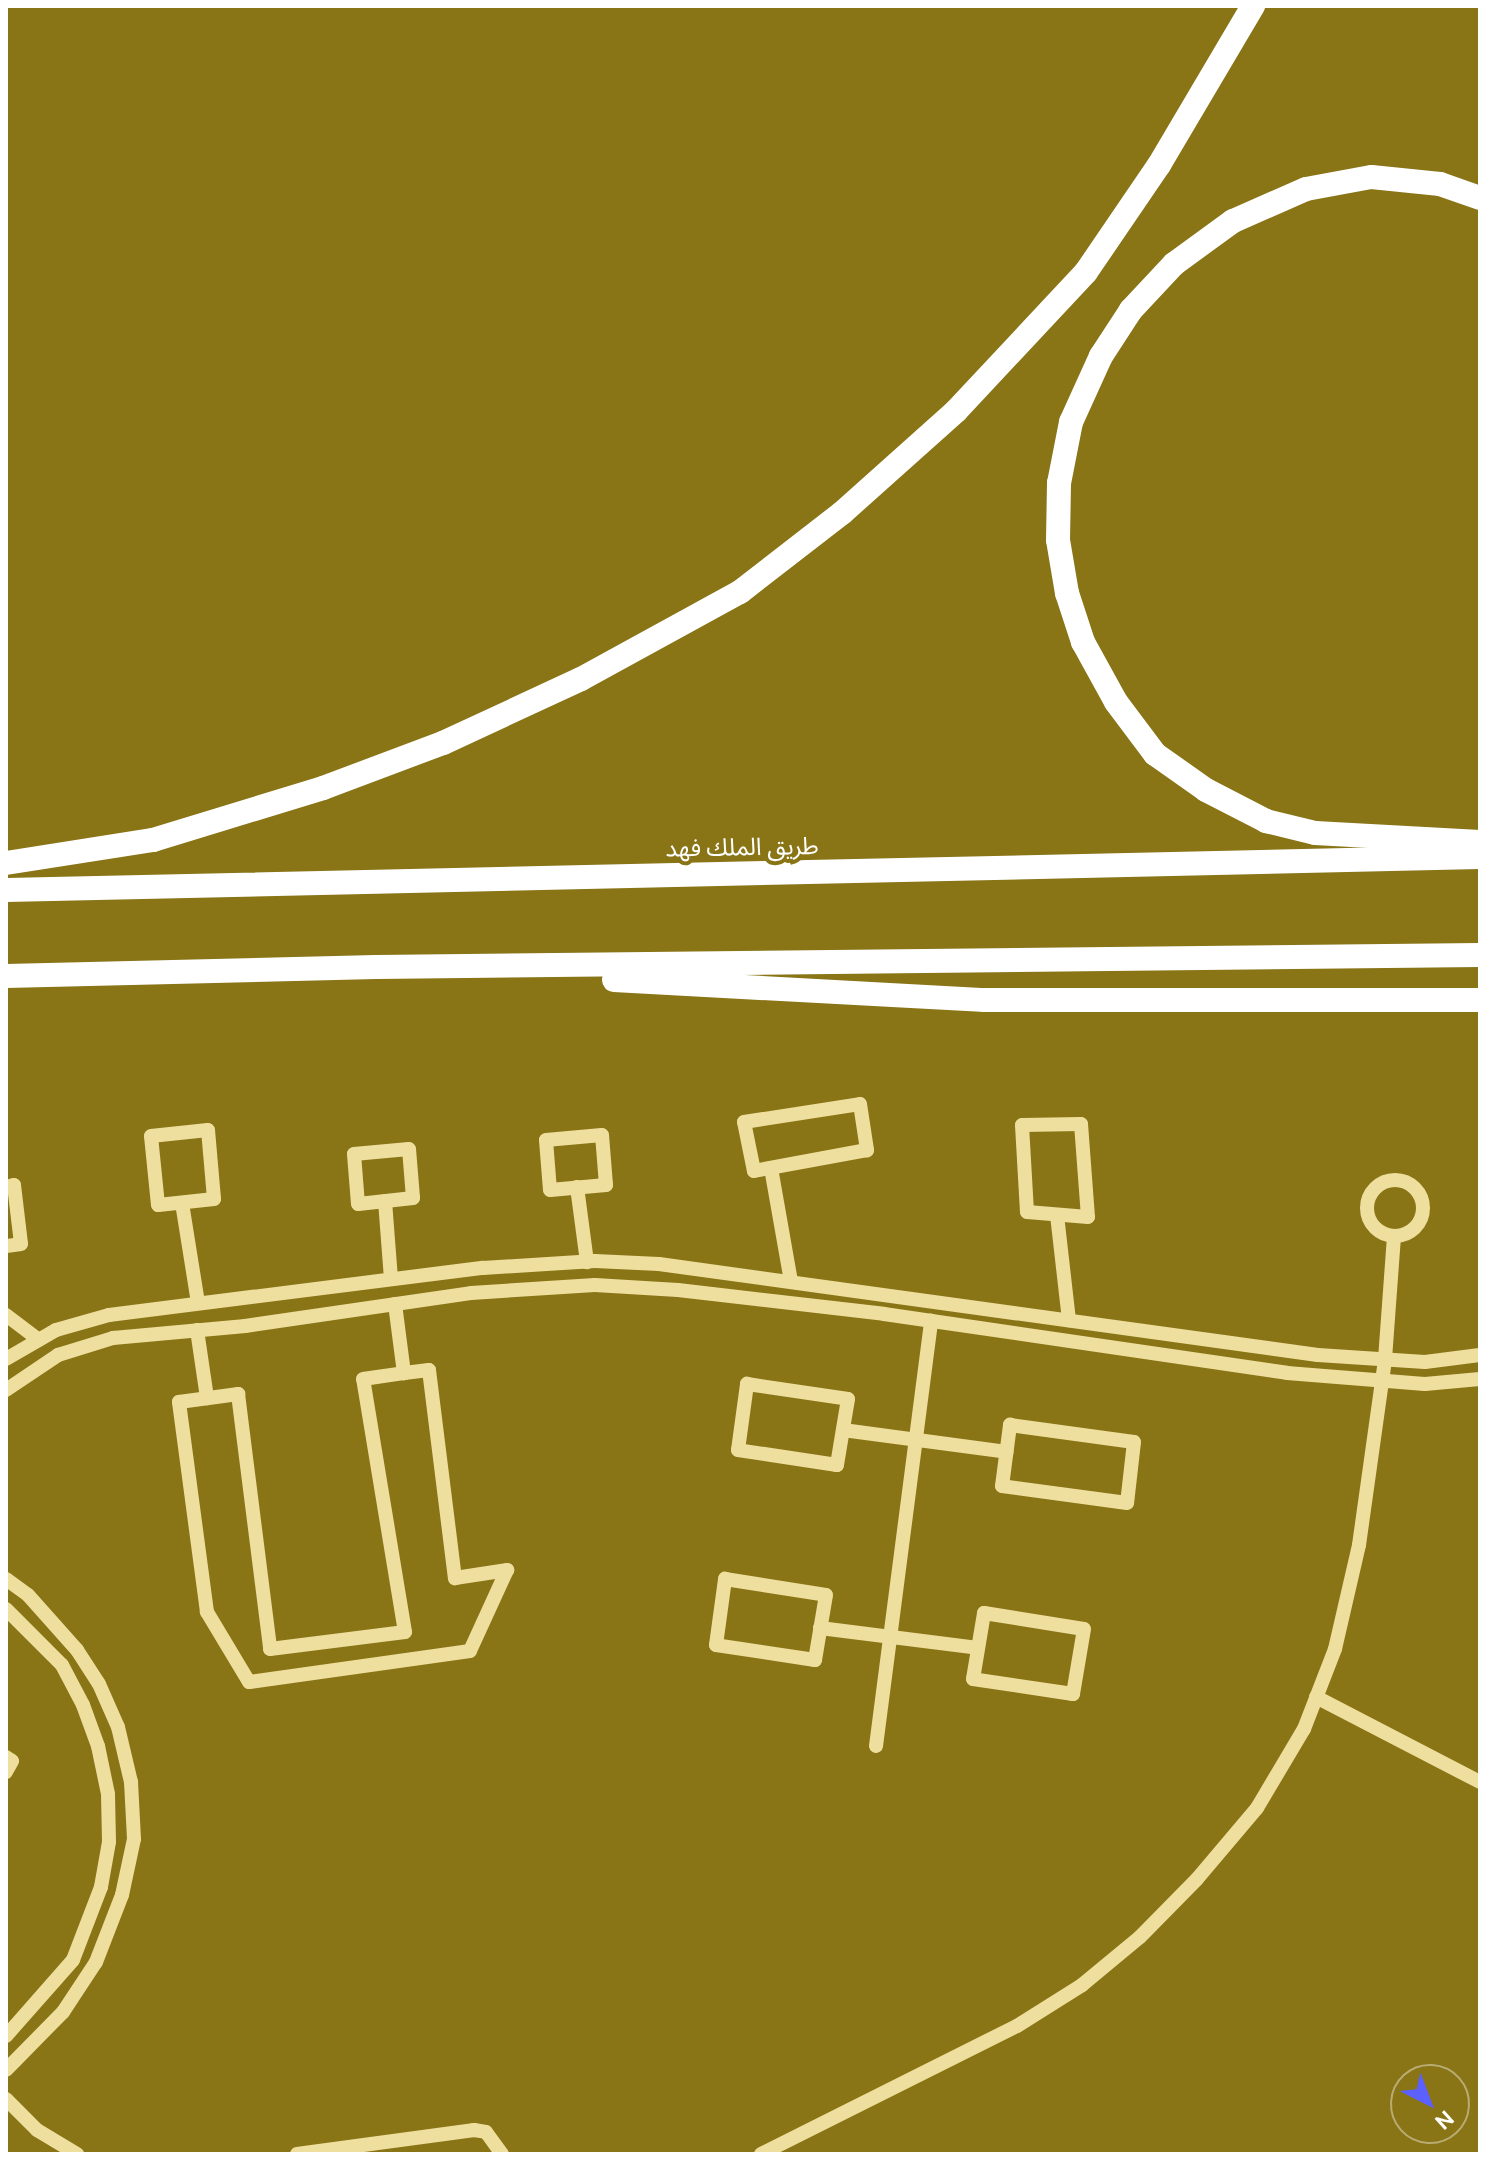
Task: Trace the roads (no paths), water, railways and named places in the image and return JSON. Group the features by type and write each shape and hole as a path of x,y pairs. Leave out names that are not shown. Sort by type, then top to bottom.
{"highway":[{"path":"6,863 153,840 323,788 443,743 581,679 740,592 842,513 956,411 1086,272 1159,165 1253,6"},
{"path":"1480,198 1440,184 1371,177 1306,189 1233,221 1174,264 1131,310 1101,356 1071,422 1059,483 1058,540 1067,593 1083,642 1116,702 1155,754 1206,790 1266,821 1315,833 1480,842"},
{"name":"طريق الملك فهد","path":"6,890 1480,857"},
{"path":"6,976 376,967 1480,955"},
{"path":"376,967 985,1000 1480,1000"}],"street":[{"path":"860,1104 867,1150 771,1168 754,1171 744,1122 860,1104"},
{"path":"1081,1124 1088,1217 1057,1215 1027,1212 1022,1125 1081,1124"},
{"path":"208,1130 214,1199 182,1203 158,1205 151,1136 208,1130"},
{"path":"602,1135 606,1185 577,1187 550,1190 546,1140 602,1135"},
{"path":"409,1149 413,1198 385,1201 358,1204 354,1154 409,1149"},
{"path":"771,1168 791,1281"},
{"path":"1397,1179 1414,1187 1423,1204 1419,1223 1404,1235 1394,1237 1373,1227 1366,1209 1367,1200 1379,1184 1397,1179"},
{"path":"6,1187 14,1185 21,1244 6,1246"},
{"path":"577,1187 587,1262"},
{"path":"385,1201 391,1279"},
{"path":"182,1203 198,1303"},
{"path":"1057,1215 1069,1320"},
{"path":"761,2154 1017,2026 1082,1985 1140,1937 1197,1879 1257,1808 1304,1729 1335,1649 1359,1545 1385,1359 1394,1237"},
{"path":"6,1359 56,1330 109,1315 483,1268 587,1262 659,1264 1318,1355 1425,1362 1480,1355"},
{"path":"6,1390 58,1355 99,1342 471,1293 595,1285 678,1290 931,1321 1287,1373 1425,1384 1480,1379"},
{"path":"395,1304 404,1373"},
{"path":"6,1315 39,1340"},
{"path":"876,1746 931,1321"},
{"path":"197,1330 207,1398"},
{"path":"429,1370 455,1578 507,1570 470,1651 249,1682 207,1612 179,1402 238,1394 270,1649 405,1632 363,1379 404,1373 429,1370"},
{"path":"747,1384 848,1399 843,1430 837,1465 738,1450 747,1384"},
{"path":"1010,1425 1134,1442 1127,1503 1002,1486 1007,1452 1010,1425"},
{"path":"843,1430 1007,1452"},
{"path":"6,1579 28,1595 77,1650 99,1684 118,1727 131,1782 134,1839 122,1895 96,1962 63,2012 6,2070"},
{"path":"725,1579 826,1595 820,1628 815,1660 716,1645 725,1579"},
{"path":"6,1609 62,1665 83,1705 98,1746 108,1794 109,1842 101,1887 73,1960 6,2036"},
{"path":"984,1613 1084,1629 1073,1694 973,1679 978,1648 984,1613"},
{"path":"820,1628 978,1648"},
{"path":"1316,1697 1480,1782"},
{"path":"6,1757 12,1761 6,1772"},
{"path":"6,2099 37,2130 77,2154"},
{"path":"297,2154 474,2130 486,2132 502,2154"}]}
